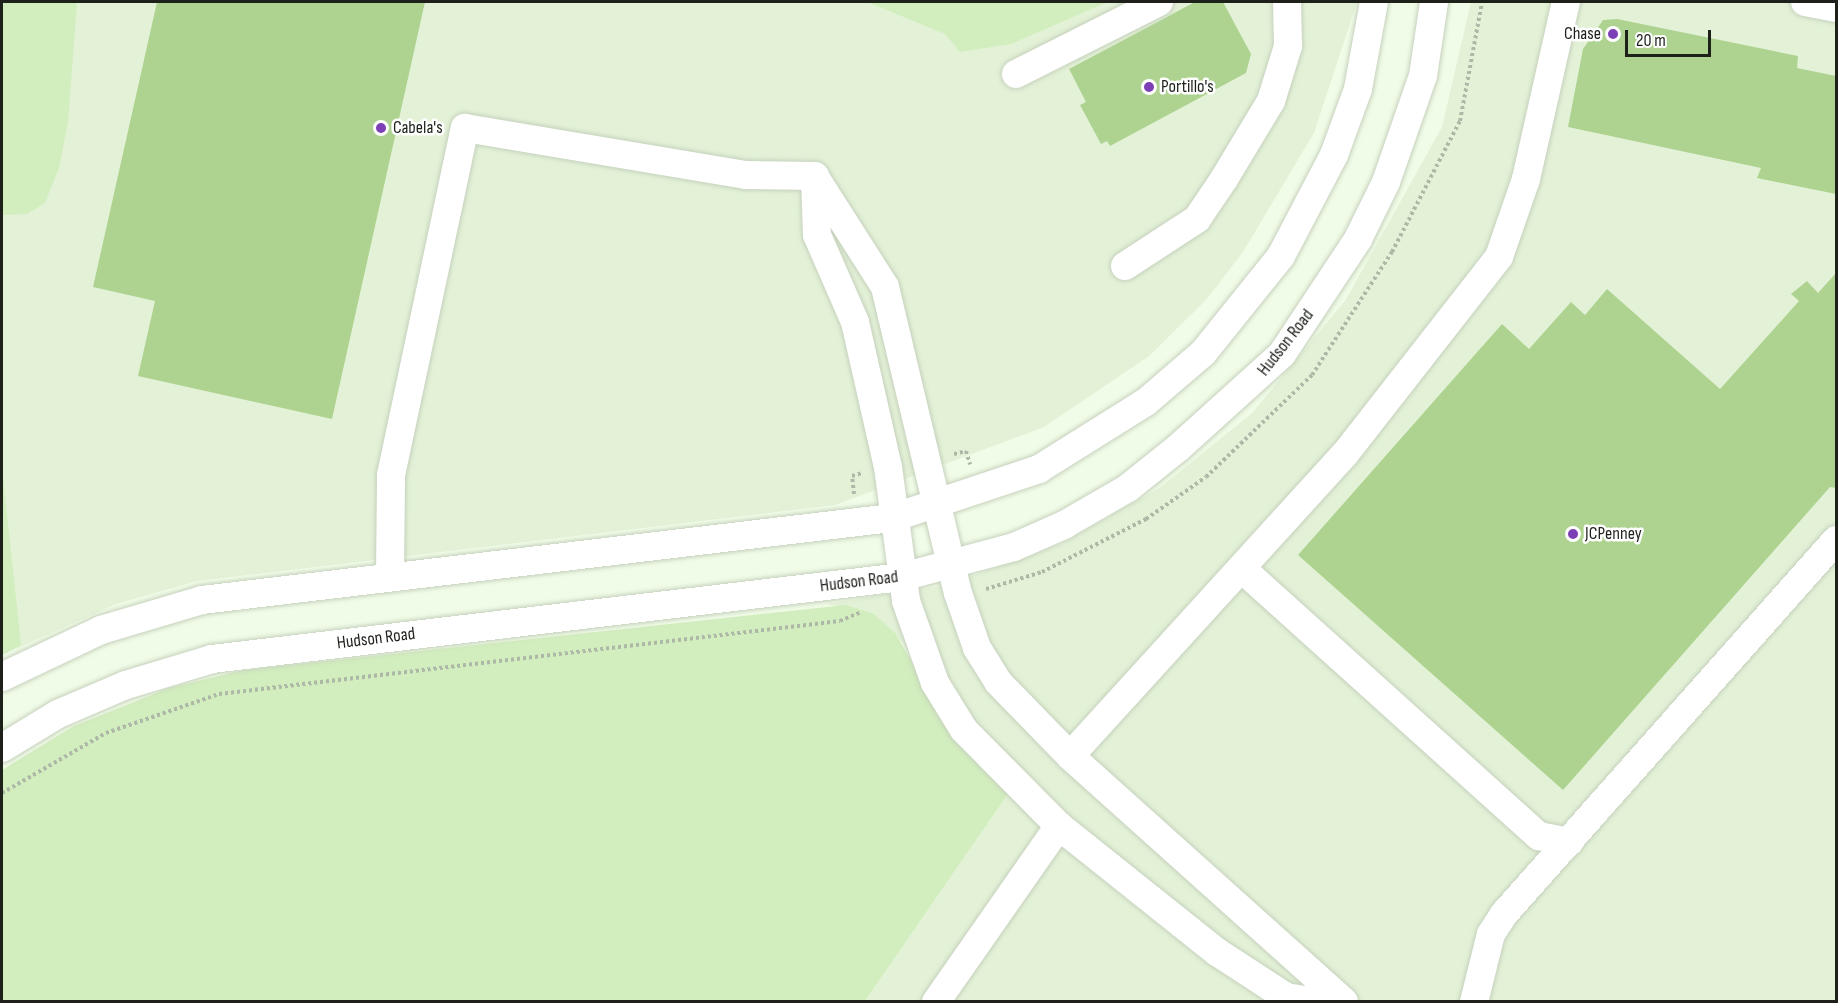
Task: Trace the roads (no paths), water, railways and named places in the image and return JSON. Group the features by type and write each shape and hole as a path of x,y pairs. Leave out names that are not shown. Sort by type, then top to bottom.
{"street":[{"path":"1016,74 1159,2"},
{"path":"1125,266 1197,219 1224,179 1271,100 1288,46 1287,2"},
{"path":"2,677 146,615 276,588 892,519 1040,469 1146,402 1203,353 1281,256 1308,209 1358,89 1374,2"},
{"name":"Hudson Road","path":"2,748 58,714 126,685 212,659 902,577 953,566 1064,525 1128,488 1248,390 1282,354 1358,239 1386,182 1423,76 1434,2"},
{"path":"1070,756 1345,454 1499,256 1526,179 1566,2"},
{"path":"1805,2 1836,8"},
{"path":"390,575 391,474 465,128 747,175 815,176"},
{"path":"815,176 885,286 953,566 977,648 1026,715 1344,1002"},
{"path":"815,176 817,235 855,322 888,467 892,519 902,577 935,683 964,730 1059,826 1218,951 1286,997 1318,1002"},
{"path":"1474,1002 1491,934 1569,842 1836,540"},
{"path":"1241,568 1539,836 1569,842"},
{"path":"936,1002 1059,826"}],"place":[{"name":"Chase","path":"1613,34"},
{"name":"Portillo's","path":"1149,87"},
{"name":"Cabela's","path":"381,128"},
{"name":"JCPenney","path":"1573,534"}]}
